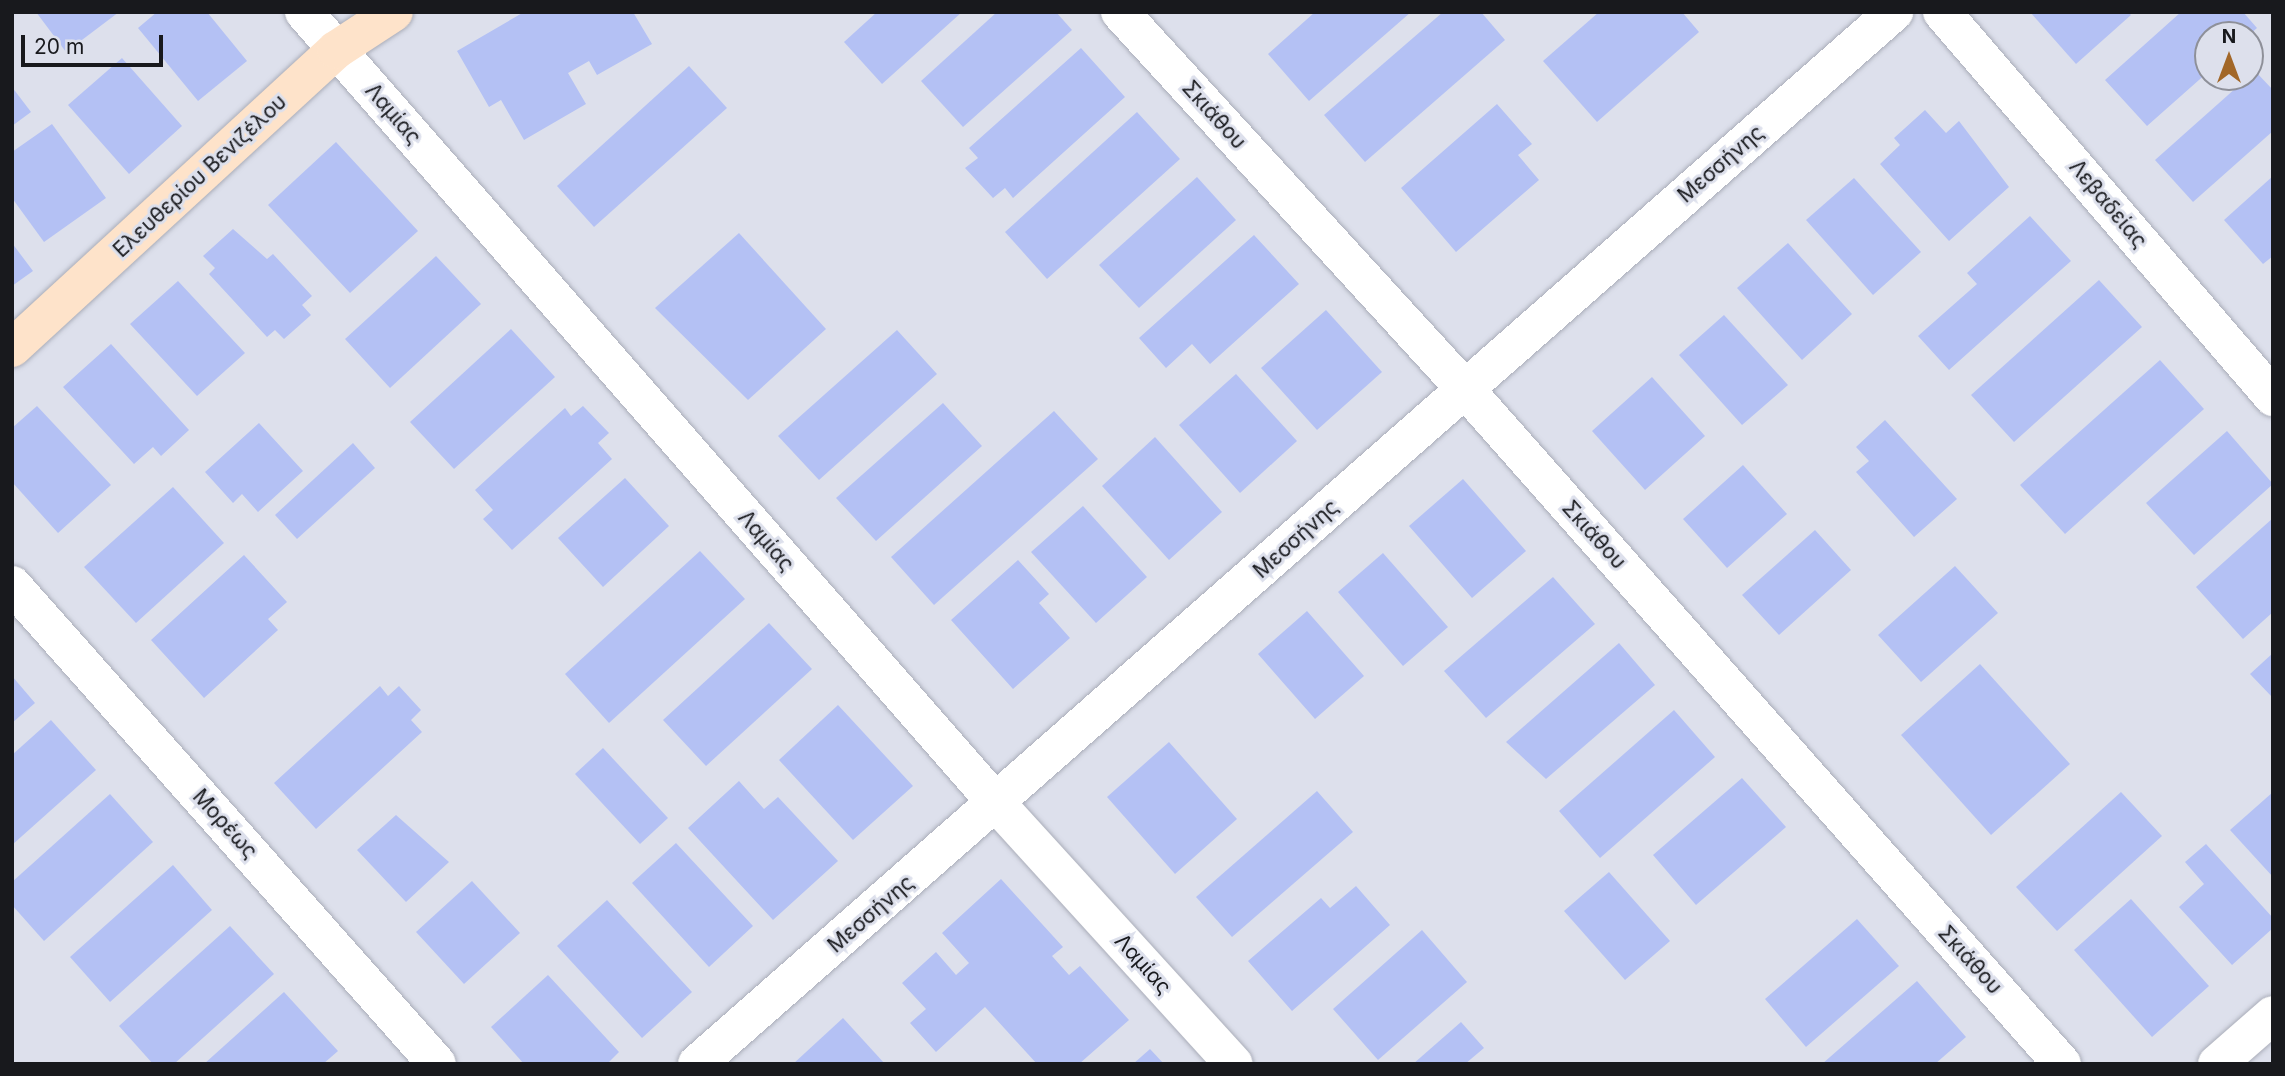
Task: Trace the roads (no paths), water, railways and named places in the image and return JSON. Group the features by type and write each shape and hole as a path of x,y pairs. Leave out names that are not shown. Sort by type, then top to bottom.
{"street":[{"name":"Λαμίας","path":"303,12 998,805 1234,1064"},
{"name":"Ελευθερίου Βενιζέλου","path":"12,348 336,50 394,12"},
{"name":"Σκιάθου","path":"1120,12 1465,389 2062,1064"},
{"name":"Μεσσήνης","path":"696,1064 998,805 1894,12"},
{"name":"Λεβαδείας","path":"1942,12 2273,397"},
{"name":"Μορέως","path":"12,585 437,1064"},
{"path":"2217,1064 2273,1015"}]}
